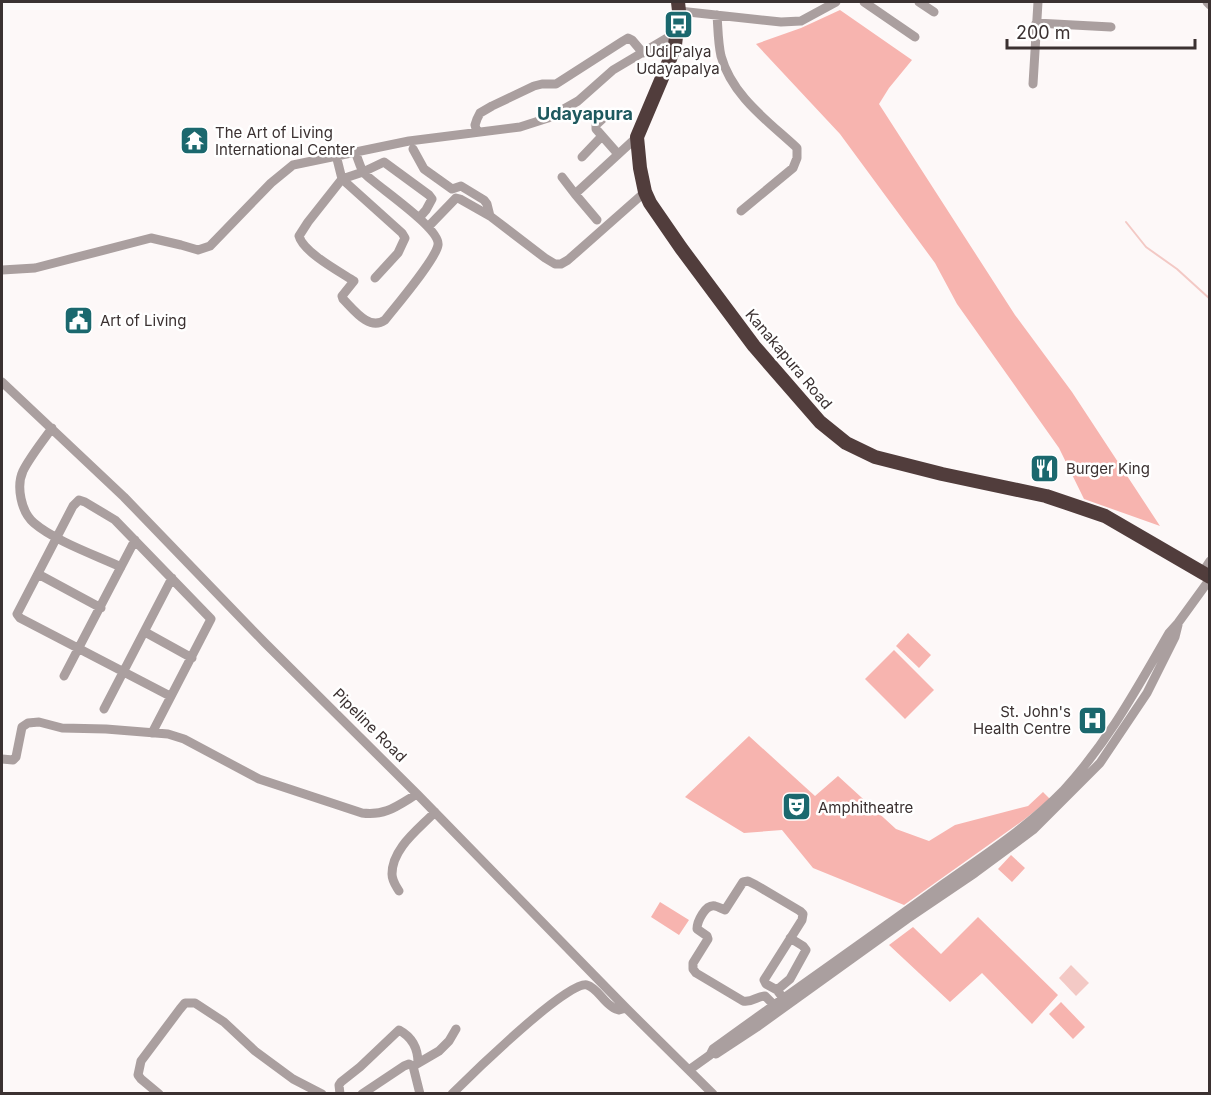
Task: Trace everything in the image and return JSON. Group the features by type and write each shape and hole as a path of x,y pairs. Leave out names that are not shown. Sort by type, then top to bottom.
{"highway":[{"name":"Kanakapura Road","path":"678,6 677,32 670,59 638,136 640,168 645,192 681,248 754,346 820,422 846,443 875,457 1046,496 1105,516 1208,573"}],"street":[{"path":"678,6 717,15 781,22 801,21 836,2"},
{"path":"864,2 915,37"},
{"path":"919,2 934,12"},
{"path":"1033,84 1038,2"},
{"path":"717,15 721,56 730,78 741,96 796,148 797,158 792,168 741,211"},
{"path":"1036,23 1112,27"},
{"path":"2,270 35,268 151,238 198,250 210,246 271,183 294,165 409,141 520,127 548,118 578,101 613,70 677,32"},
{"path":"477,132 475,125 480,113 534,86 556,84 628,38 643,53"},
{"path":"609,113 596,126 596,129 618,154"},
{"path":"582,157 602,136"},
{"path":"574,194 638,136"},
{"path":"413,149 424,169 452,189 461,186 484,200 490,216"},
{"path":"355,152 363,172 419,218 438,238 438,245 431,260 385,320 381,323 370,323 343,299 342,296 354,281 316,256 300,242 299,236 342,179 363,172 384,162 432,199 419,218"},
{"path":"336,156 342,179 405,238 398,253 375,278"},
{"path":"562,177 597,220"},
{"path":"428,227 456,198 460,199 490,216 545,258 555,264 561,264 645,192"},
{"name":"Pipeline Road","path":"2,382 124,497 265,643 713,1094"},
{"path":"52,428 23,471 20,484 26,513 33,522 57,537 121,567"},
{"path":"152,733 211,619 209,614 115,520 79,500 73,506 17,614 20,618 170,696"},
{"path":"64,676 135,540"},
{"path":"710,1055 717,1054 757,1027 1033,830 1065,794 1098,751 1208,573"},
{"path":"38,574 100,608"},
{"path":"104,709 172,578"},
{"path":"689,1070 783,998 1031,821 1100,763 1147,693 1175,637 1178,623"},
{"path":"145,632 192,658"},
{"path":"1137,688 1147,693"},
{"path":"2,759 13,760 16,757 22,727 28,723 39,722 62,728 168,734 184,739 259,780 362,813 375,814 390,811 417,794"},
{"path":"399,891 392,874 394,861 408,839 435,812"},
{"path":"774,1005 765,996 743,1002 696,974 693,969 693,963 708,939 697,929 697,924 706,909 711,906 725,910 742,882 748,881 803,914 802,920 764,980 783,998"},
{"path":"777,990 790,979 806,950 790,938"},
{"path":"452,1094 544,1009 580,984 587,985 597,992 610,1006 619,1010 626,1008"},
{"path":"159,1094 138,1075 141,1061 185,1003 195,1003 224,1022 255,1052 293,1079 322,1094"},
{"path":"362,1094 404,1066 416,1065 439,1052 456,1029"},
{"path":"340,1094 341,1082 399,1030 413,1042 417,1050 416,1065 420,1094"}],"shaded area":[{"path":"840,10 912,60 879,104 1015,315 1072,392 1160,526 1084,499 1059,448 957,304 935,263 840,134 756,44 801,28"},
{"path":"908,633 931,655 919,668 896,646"},
{"path":"894,650 934,690 905,719 865,679"},
{"path":"749,736 815,796 838,776 896,829 929,841 955,825 1028,806 1043,792 1050,799 904,905 813,868 782,830 744,833 685,797"},
{"path":"1011,855 1025,868 1012,882 998,869"},
{"path":"660,902 689,920 679,935 651,917"},
{"path":"978,917 1058,995 1032,1024 982,973 950,1002 889,945 913,927 941,954"},
{"path":"1071,965 1089,983 1076,996 1059,978"},
{"path":"1061,1002 1085,1027 1073,1039 1049,1014"}],"waterway":[{"path":"1126,222 1146,247 1177,269 1210,299"}],"place":[{"name":"Udi Palya Udayapalya","path":"678,24"},
{"name":"The Art of Living International Center","path":"194,141"},
{"name":"Art of Living","path":"79,320"},
{"name":"Burger King","path":"1045,468"},
{"name":"St. John's Health Centre","path":"1092,720"},
{"name":"Amphitheatre","path":"797,807"}],"district":[{"name":"Udayapura","path":"585,113"}]}
